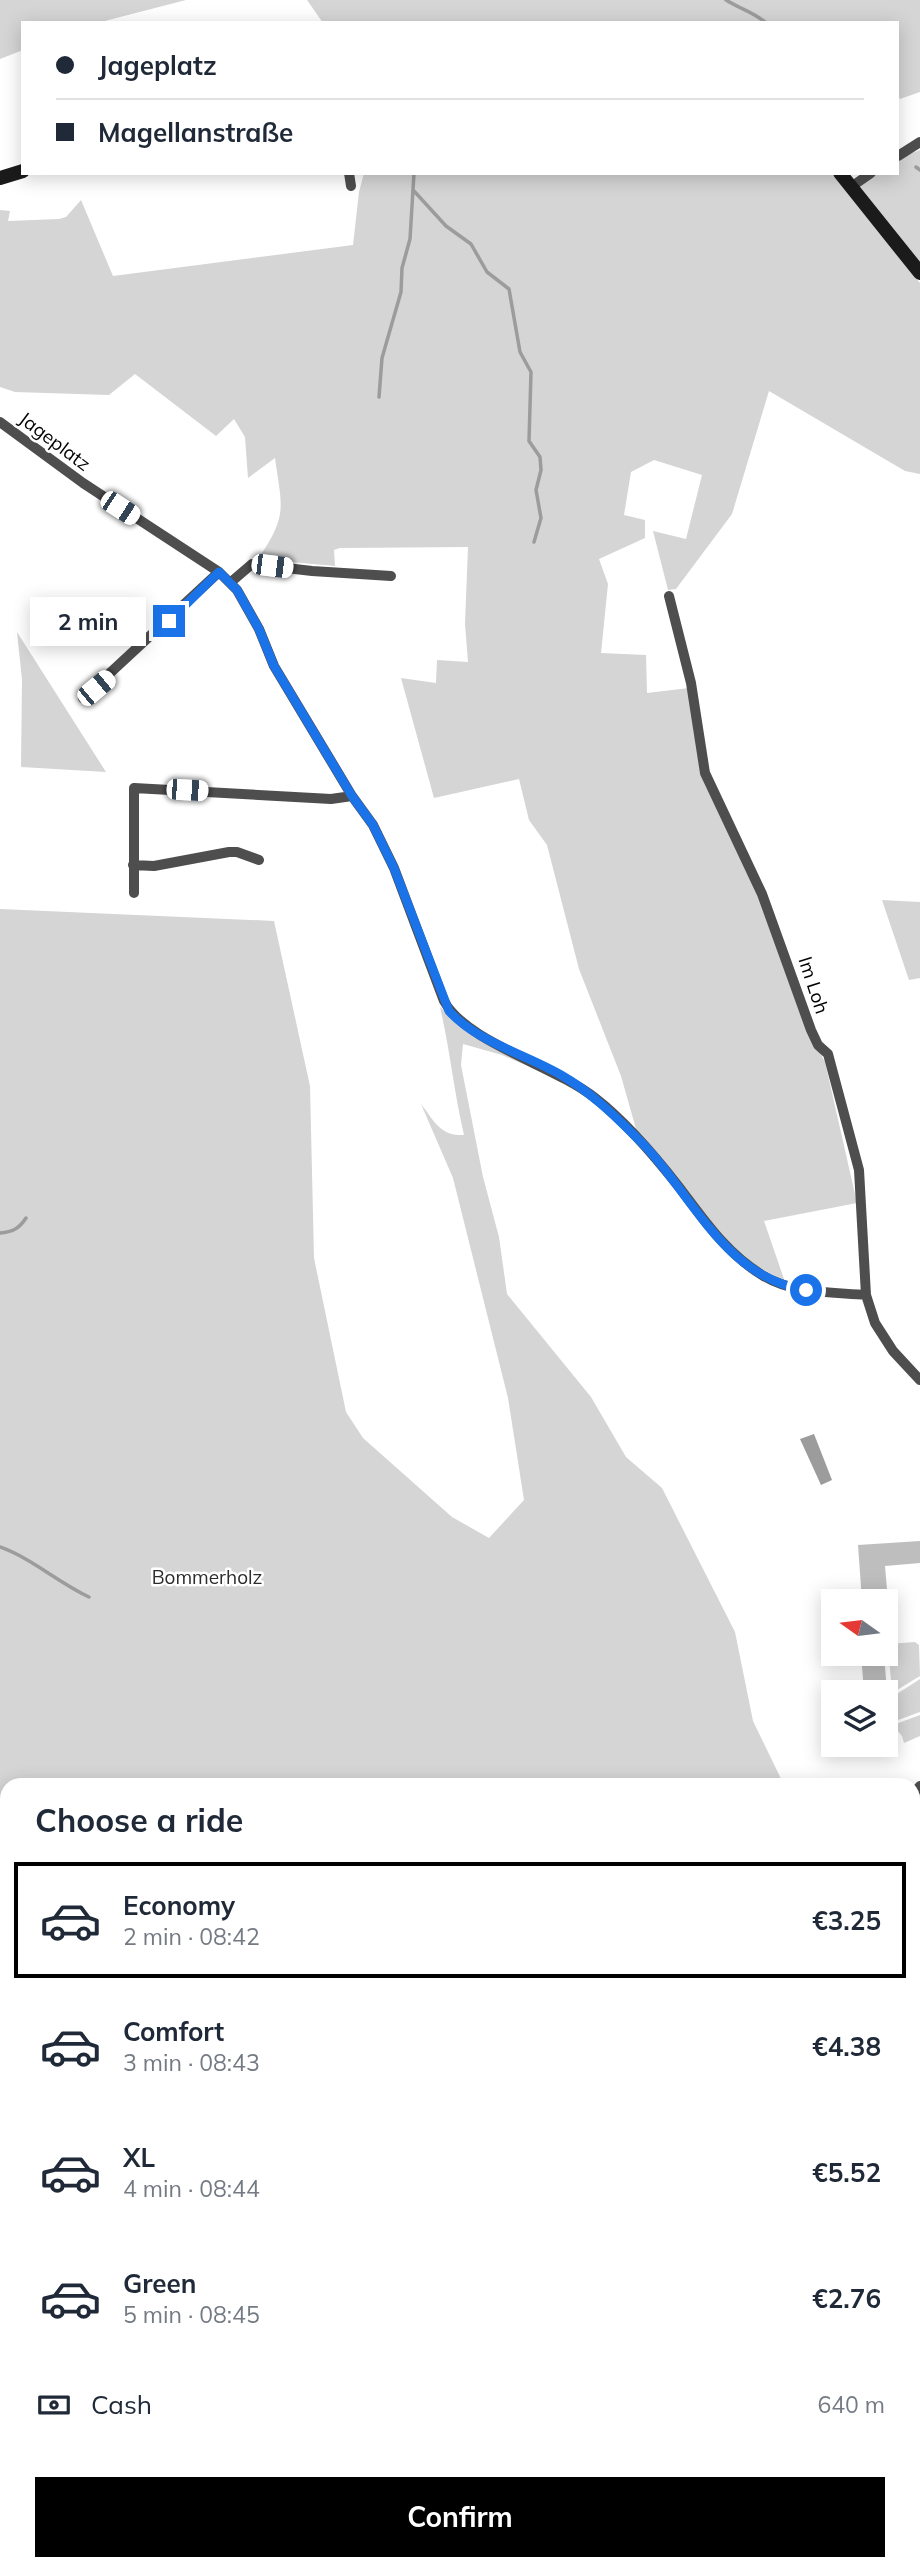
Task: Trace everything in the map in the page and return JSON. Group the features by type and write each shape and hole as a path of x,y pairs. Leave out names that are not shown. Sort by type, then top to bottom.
{"main road":[{"path":"0,178 21,173"},
{"path":"842,175 920,273"}],"street":[{"path":"899,155 920,142"},
{"path":"349,175 351,186"},
{"path":"851,187 869,175"},
{"name":"Jageplatz","path":"0,422 83,484 219,572 230,582 259,629 274,666 352,796 373,825 394,868 444,1001 456,1018 492,1041 561,1074 595,1098 639,1139 704,1222 746,1265 769,1279 791,1287 866,1295"},
{"path":"230,582 252,564 391,576"},
{"path":"83,698 219,572"},
{"name":"Im Loh","path":"668,596 691,683 705,773 762,894 811,1030 818,1045 828,1054 859,1170 866,1295 875,1323 893,1351 920,1380"},
{"path":"134,893 134,788 331,799 352,796"},
{"path":"133,865 154,866 237,852 259,860"}],"green space":[{"path":"0,0 186,0 105,21 21,21 21,51 0,59"},
{"path":"307,0 920,0 920,92 899,98 899,21 322,21"},
{"path":"920,150 920,267 856,187 872,175 899,175 899,158"},
{"path":"363,175 833,175 920,283 920,474 905,471 769,391 732,514 676,589 668,590 653,531 686,539 702,475 654,460 631,472 624,515 645,520 645,538 599,559 608,584 601,653 646,655 647,693 689,688 694,734 761,897 805,1025 825,1062 857,1203 764,1221 785,1282 742,1257 704,1216 636,1129 621,1076 579,969 547,845 529,820 519,779 434,798 401,678 436,683 437,660 468,662 465,624 468,547 340,548 334,550 335,566 258,559 274,532 280,511 275,458 248,478 245,437 234,419 216,436 135,374 109,395 15,392 0,387 0,210 10,211 8,221 59,219 66,217 81,200 113,276 353,245"},
{"path":"17,632 106,772 21,767 22,680"},
{"path":"882,900 920,902 920,978 909,980"},
{"name":"Bommerholz","path":"0,909 274,921 310,1086 314,1258 346,1412 363,1438 452,1517 489,1538 524,1500 508,1398 453,1178 421,1104 434,1122 444,1130 464,1135 440,1007 462,1026 549,1075 502,1055 463,1044 461,1065 483,1177 499,1237 507,1294 591,1397 626,1457 662,1488 735,1632 753,1721 781,1778 0,1778"},
{"path":"915,1642 919,1645 920,1676 898,1689 898,1680 891,1680 890,1666 898,1666 898,1643"},
{"path":"920,1679 920,1712 898,1720 898,1693"},
{"path":"920,1715 920,1736 904,1743 898,1731 898,1723"}],"shaded area":[{"path":"814,1434 832,1480 821,1485 800,1439"}],"building":[{"path":"920,1541 920,1563 885,1566 887,1589 861,1589 858,1545"},
{"path":"862,1666 885,1666 886,1680 863,1680"}],"waterway":[{"path":"726,0 763,21"},
{"path":"916,167 920,170"},
{"path":"379,397 382,358 401,292 402,268 410,239 414,175"},
{"path":"414,191 446,226 471,244 487,272 509,289 520,352 531,372 529,441 540,457 541,470 536,490 541,518 534,542"},
{"path":"0,1233 15,1229 26,1218"},
{"path":"0,1547 89,1597"}],"route":[{"path":"169,621 219,572 230,582 259,629 274,666 352,796 373,825 394,868 449,1011 492,1041 561,1074 595,1098 639,1139 704,1222 738,1259 769,1279 806,1290"}]}
